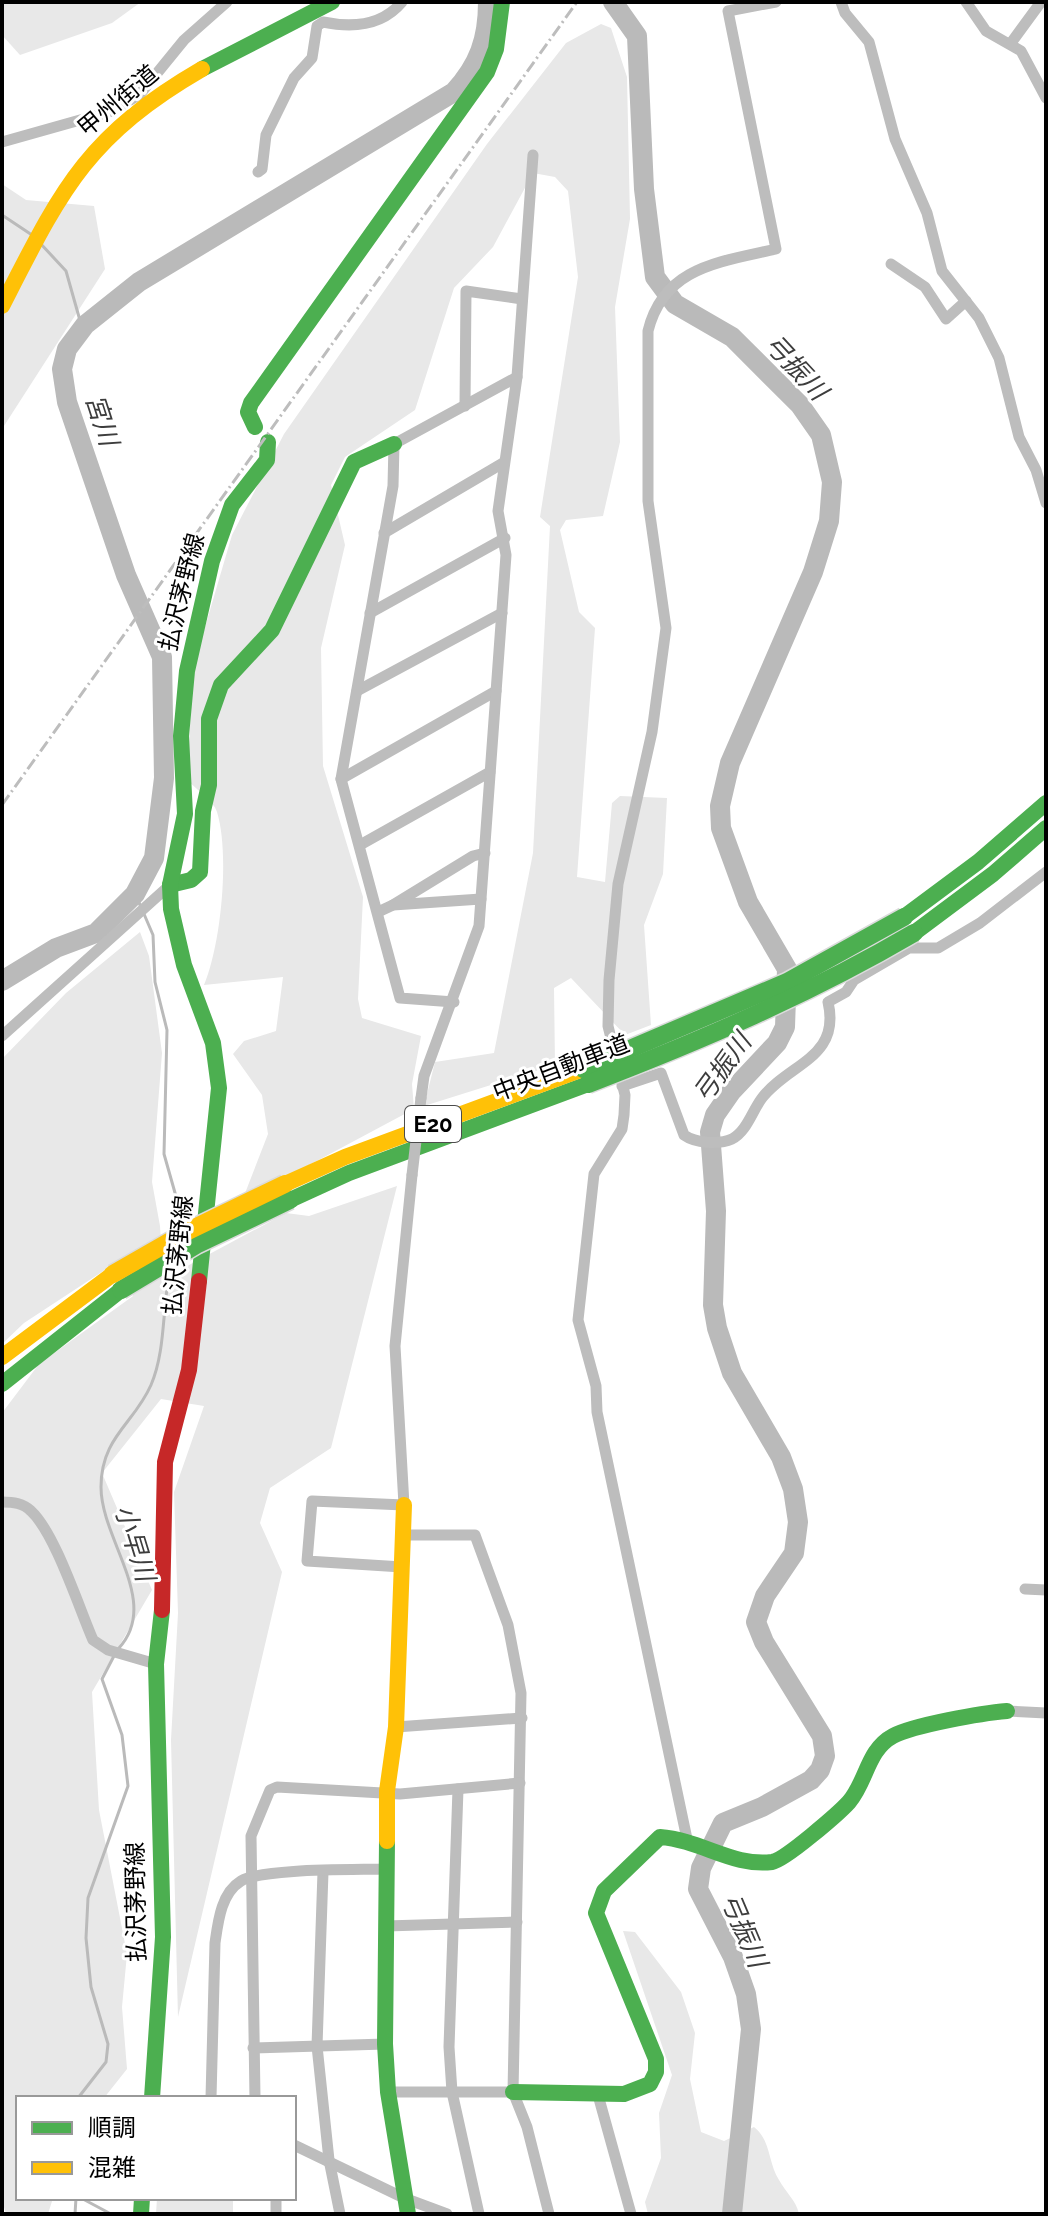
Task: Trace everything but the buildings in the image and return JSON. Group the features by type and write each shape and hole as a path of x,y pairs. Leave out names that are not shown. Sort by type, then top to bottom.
{"main road":[{"name":"甲州街道","path":"2,306 55,205 85,160 161,83 332,2"},
{"path":"255,427 248,412 251,403 487,72 496,49 502,2"},
{"name":"払沢茅野線","path":"152,2096 163,1937 156,1664 162,1630 165,1462 189,1370 219,1088 213,1043 184,965 171,909 170,885 185,814 181,736 187,671 199,612 221,532 232,505 267,460 268,442"},
{"path":"170,885 182,884 197,877 200,872 203,811 209,785 209,719 221,685 272,630 354,462 394,444"},
{"name":"中央自動車道","path":"909,925 1046,803"},
{"name":"中央自動車道","path":"2,1357 117,1282 196,1245 345,1157 586,1077 909,925 993,874 1046,828"},
{"name":"中央自動車道","path":"2,1384 117,1282"},
{"path":"404,1505 396,1727 387,1791 385,2044 388,2092 406,2206"},
{"path":"513,2092 624,2094 650,2084 656,2072 656,2059 599,1924 598,1902 604,1891 660,1837 687,1839 748,1864 777,1861 850,1801 881,1743 893,1736 980,1713 1007,1711"}],"street":[{"path":"2,142 112,111 161,83 184,40 227,2"},
{"path":"258,172 262,169 266,135 294,78 312,58 317,26 323,22 345,26 375,21 392,14 402,2"},
{"path":"687,1839 597,1412 596,1386 578,1320 594,1174 622,1129 622,1086 608,1026 618,884 652,732 666,628 647,489 648,331 653,309 688,273 776,249 727,7 776,2"},
{"path":"841,2 845,13 869,42 895,139 927,213 942,271 966,301 999,358 1019,437 1036,470 1046,503"},
{"path":"966,2 986,31 1021,51 1046,98"},
{"path":"1011,43 1041,2"},
{"path":"402,1567 307,1561 312,1501 404,1505 395,1346 424,1076 454,1002 479,926 502,613 505,538 498,511 517,377 533,155"},
{"path":"891,264 925,287 946,319 966,301"},
{"path":"465,406 466,291 522,299"},
{"path":"454,1002 400,998 341,779 393,486 394,444 517,377"},
{"path":"384,533 503,463"},
{"path":"370,613 505,538"},
{"path":"357,691 502,613"},
{"path":"341,779 496,691"},
{"path":"360,845 490,772"},
{"path":"378,912 485,853"},
{"path":"622,1086 661,1073 678,1124 693,1141 729,1141 738,1135 763,1097 825,1042 833,1023 828,1002 846,992 854,980 909,948 938,948 980,923 1046,872"},
{"path":"2,1036 170,885"},
{"path":"393,905 481,899"},
{"path":"2,1502 29,1508 45,1527 93,1640 108,1650 156,1664"},
{"path":"403,1535 475,1535 508,1625 522,1718 513,2092 527,2127 549,2214"},
{"path":"1025,1589 1046,1590"},
{"path":"1007,1711 1046,1713"},
{"path":"396,1727 522,1718"},
{"path":"255,2096 252,1829 270,1790 277,1787 400,1794 520,1783"},
{"path":"458,1789 452,2092 479,2214"},
{"path":"211,2096 219,1920 233,1888 253,1876 386,1869"},
{"path":"323,1872 317,2046 329,2160 340,2214"},
{"path":"386,1926 517,1922"},
{"path":"253,2048 385,2044"},
{"path":"388,2092 513,2092"},
{"path":"598,2095 631,2214"},
{"path":"296,2146 329,2160 406,2206 447,2214"}],"shaded area":[{"path":"2,2 141,2 112,23 20,55 2,35"},
{"path":"601,24 611,28 627,77 630,219 615,307 620,442 603,516 566,520 560,530 579,612 595,628 577,877 605,882 612,803 620,796 667,798 663,874 644,925 651,1025 625,1035 571,978 554,988 555,1065 424,1106 435,1062 494,1053 533,853 550,526 540,517 578,277 568,191 555,177 533,173 493,247 454,288 415,410 345,457 331,485 345,545 321,648 323,766 363,897 358,999 362,1018 421,1036 412,1084 414,1109 242,1201 268,1134 262,1095 233,1054 244,1041 276,1031 283,977 204,985 219,924 223,851 215,808 187,780 193,668 232,535 284,434 487,144 566,43"},
{"path":"2,184 26,200 94,206 105,269 2,429"},
{"path":"140,932 149,956 162,1053 152,1182 160,1226 163,1279 286,1213 309,1216 397,1186 331,1448 270,1488 260,1523 282,1572 178,2017 171,1740 178,1613 174,1492 204,1406 161,1399 102,1473 152,1590 92,1692 99,1810 127,1954 122,2007 127,2069 106,2096 16,2096 16,2200 52,2200 48,2214 6,2214 2,2200 2,1413 39,1364 133,1296 117,1262 24,1323 2,1344 2,1059 66,993"},
{"path":"623,1931 635,1932 681,1992 695,2033 690,2079 701,2132 724,2141 754,2127 760,2132 775,2173 799,2214 648,2214 645,2202 661,2158 659,2113 672,2075"},
{"path":"157,2200 233,2200 233,2214 156,2214"}],"waterway":[{"name":"宮川","path":"2,981 56,948 96,933 135,894 154,858 164,778 162,657 126,575 67,402 62,369 67,349 85,325 139,282 454,92 470,72 480,51 488,2"},
{"name":"弓振川","path":"613,2 637,36 644,189 655,277 675,304 732,337 800,405 821,435 832,482 829,521 813,572 730,763 720,806 721,828 748,902 787,969 785,1027 777,1043 731,1092 715,1115 710,1132 716,1211 713,1305 732,1373 781,1457 793,1489 798,1522 794,1553 765,1596 756,1622 764,1642 822,1736 825,1756 820,1770 811,1780 762,1807 723,1823 701,1868 698,1889 733,1957 746,1994 751,2029 732,2214"},
{"path":"2,215 32,235"},
{"path":"40,243 66,271 79,317 85,325"},
{"name":"小早川","path":"135,894 141,907"},
{"name":"小早川","path":"144,914 153,935 155,982 167,1030 164,1154 181,1214 179,1228"},
{"name":"小早川","path":"119,1648 130,1630 134,1611 126,1570 103,1507 102,1470 112,1443 144,1399 156,1372 170,1270"},
{"name":"小早川","path":"80,2096 106,2062 108,2044 91,1987 86,1938 88,1898 128,1786 122,1735 102,1679 115,1654"},
{"name":"小早川","path":"75,2214 76,2200"},
{"path":"85,2200 111,2214"}],"railway":[{"path":"2,805 577,2"}],"traffic: fast":[{"path":"202,69 332,2"},
{"path":"255,427 248,412 251,403 487,72 496,49 502,2"},
{"path":"199,1281 219,1088 213,1043 184,965 171,909 170,885 185,814 181,736 187,671 212,561 232,505 267,460 268,442"},
{"path":"170,885 191,880 200,872 203,811 209,785 209,719 221,685 272,630 354,462 394,444"},
{"path":"904,917 978,862 1046,803"},
{"path":"914,933 993,874 1046,828"},
{"path":"583,1069 787,982 904,917"},
{"path":"588,1084 754,1015 914,933"},
{"path":"290,1200 349,1173 588,1084"},
{"path":"121,1290 196,1245 290,1200"},
{"path":"2,1384 121,1290"},
{"path":"152,2096 163,1937 156,1664 162,1610"},
{"path":"513,2092 624,2094 650,2084 656,2072 656,2059 596,1913 604,1891 660,1837 744,1861 772,1862 799,1845 849,1802 872,1757 893,1736 932,1724 1007,1711"},
{"path":"387,1841 385,2044 388,2092 408,2214"},
{"path":"141,2214 142,2200"}],"traffic: slow":[{"path":"2,306 60,198 80,170 130,119 202,69"},
{"path":"285,1184 345,1157 583,1069"},
{"path":"113,1274 188,1231 285,1184"},
{"path":"2,1357 113,1274"},
{"path":"387,1841 387,1791 396,1727 404,1505"}],"traffic: jam":[{"path":"162,1610 165,1462 189,1370 199,1281"}]}
